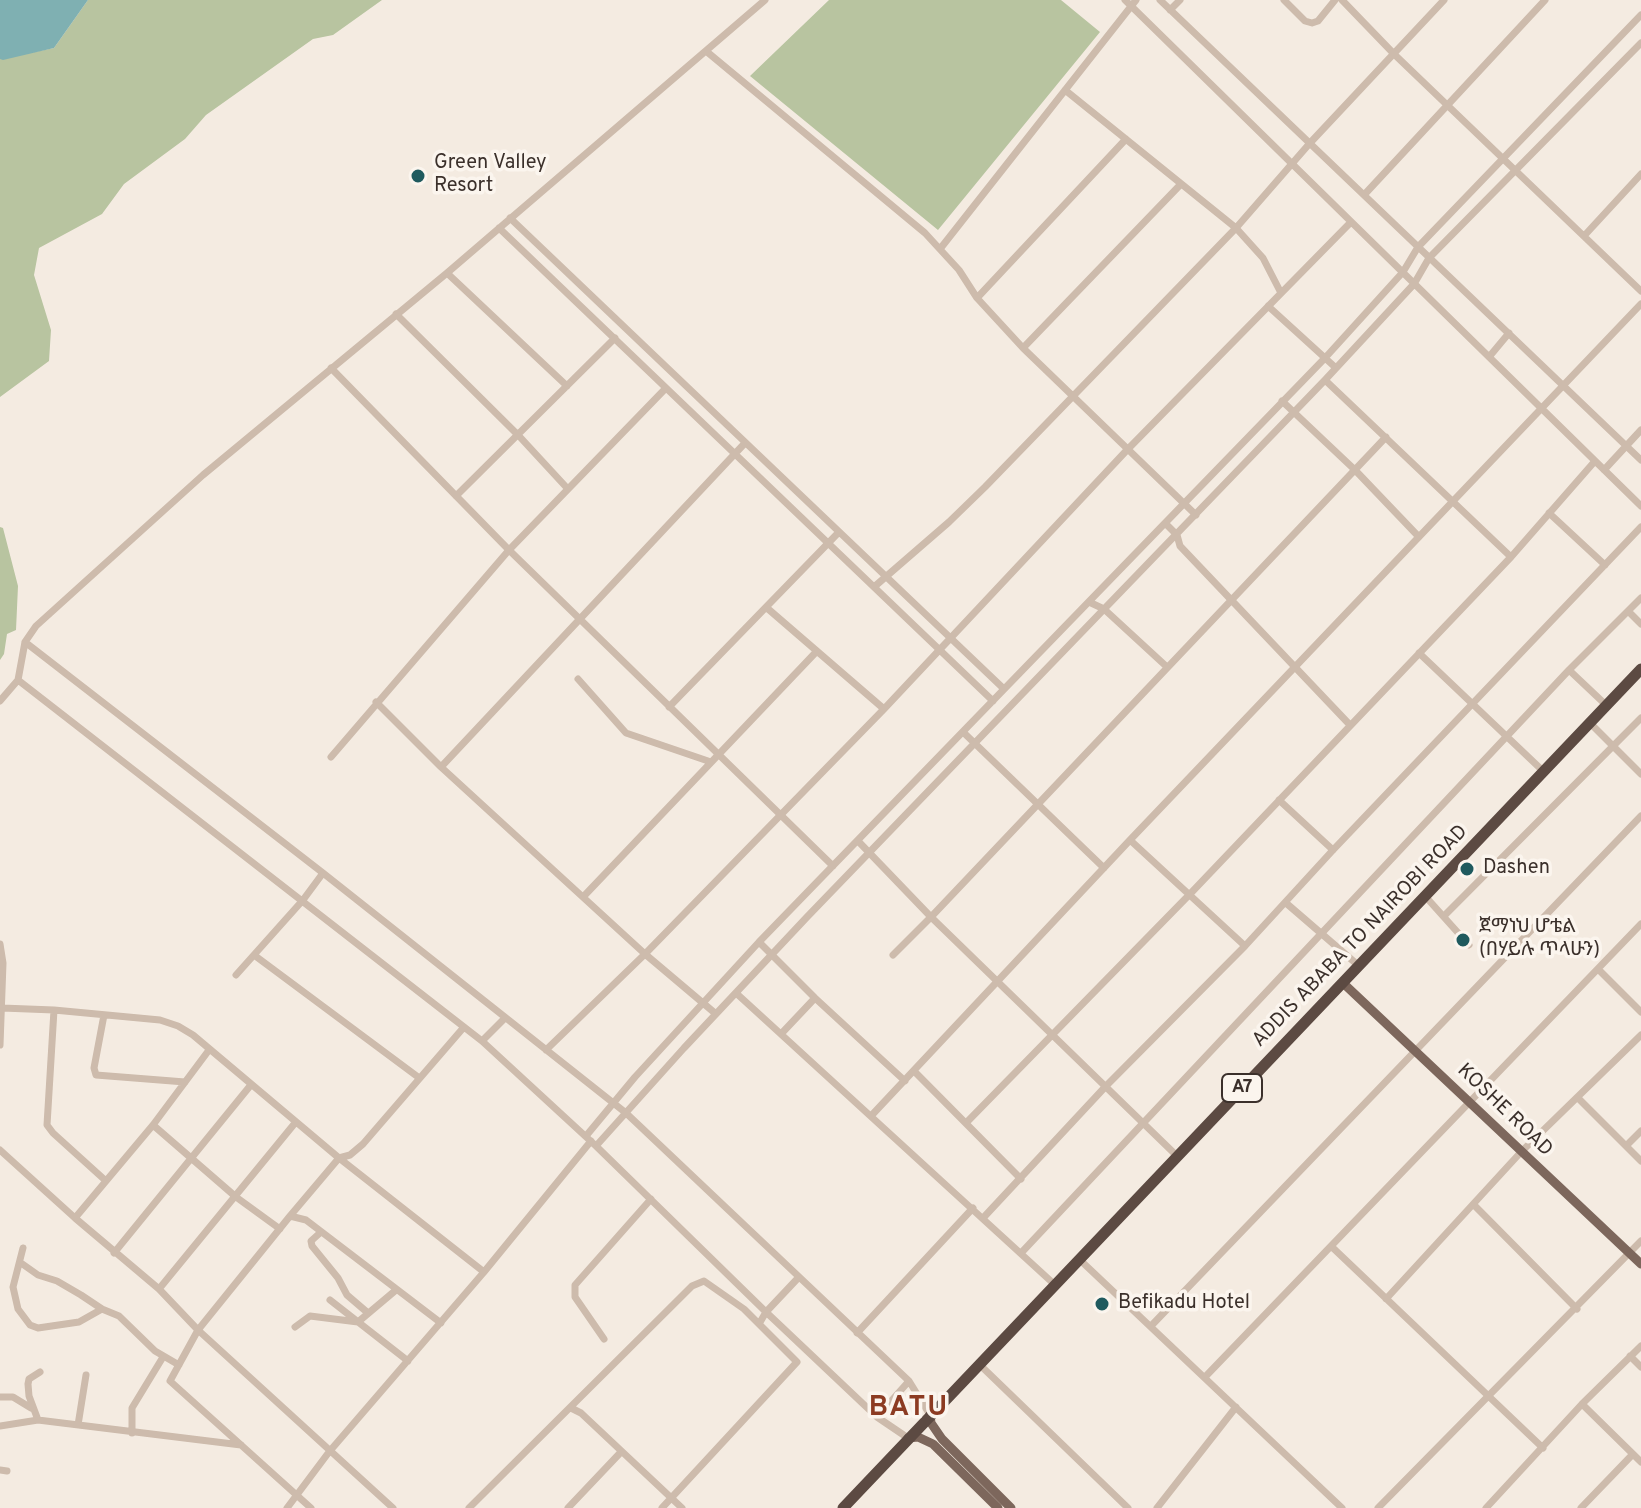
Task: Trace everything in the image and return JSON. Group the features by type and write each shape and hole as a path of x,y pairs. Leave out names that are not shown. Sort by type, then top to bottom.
{"highway":[{"name":"ADDIS ABABA TO NAIROBI ROAD","path":"843,1508 1641,669"}],"main road":[{"name":"KOSHE ROAD","path":"1343,983 1641,1264"},
{"path":"930,1415 931,1423 942,1439 1011,1508"},
{"path":"908,1438 918,1437 933,1444 998,1508"}],"street":[{"path":"0,701 18,680 25,642 36,626 203,475 447,273 765,0"},
{"path":"1160,0 1641,460"},
{"path":"1170,10 1180,0"},
{"path":"1284,0 1305,21 1312,23 1318,21 1335,0"},
{"path":"1342,0 1395,55 1641,291"},
{"path":"874,587 968,504 1073,396 1236,228 1310,143 1444,0"},
{"path":"1364,195 1545,0"},
{"path":"940,249 1130,2 1641,506"},
{"path":"287,1508 329,1452 484,1272 591,1141 613,1103 672,1036 759,942 1325,358 1403,272 1418,247 1641,15"},
{"path":"591,1141 626,1113 807,917 1325,380 1414,284 1429,258 1641,43"},
{"path":"1613,44 1627,57"},
{"path":"706,51 925,233 959,270 977,298 1023,348 1196,515"},
{"path":"1065,90 1236,228 1263,258 1281,293"},
{"path":"1566,94 1579,105"},
{"path":"977,298 1126,139"},
{"path":"1584,236 1641,174"},
{"path":"1023,348 1181,184"},
{"path":"510,218 1004,689"},
{"path":"546,1050 645,954 884,709 1127,450 1351,222"},
{"path":"499,228 993,701"},
{"path":"447,273 567,386"},
{"path":"871,1116 1641,304"},
{"path":"1268,306 1336,368"},
{"path":"396,314 567,488"},
{"path":"1354,326 1366,336"},
{"path":"1489,357 1509,333"},
{"path":"456,496 615,338"},
{"path":"331,368 509,550 833,866"},
{"path":"1325,380 1511,557"},
{"path":"331,757 509,550 666,388"},
{"path":"1282,401 1355,470 1419,537"},
{"path":"1604,470 1641,430"},
{"path":"893,955 1386,437"},
{"path":"441,767 745,443"},
{"path":"1234,450 1246,462"},
{"path":"966,1123 1190,894 1511,557 1595,461"},
{"path":"1549,513 1605,565"},
{"path":"1166,524 1177,535 1180,546 1350,725"},
{"path":"984,1217 1641,527"},
{"path":"669,707 839,532"},
{"path":"1156,533 1168,544 1180,546"},
{"path":"1128,560 1140,572"},
{"path":"1022,1252 1569,670 1641,598"},
{"path":"900,612 911,601"},
{"path":"1089,602 1104,609 1167,667"},
{"path":"767,608 884,709"},
{"path":"1628,611 1641,624"},
{"path":"25,642 626,1113 909,1381 930,1415"},
{"path":"584,896 817,651"},
{"path":"1040,653 1052,664"},
{"path":"1419,653 1543,771"},
{"path":"1569,670 1606,705"},
{"path":"578,679 626,733 711,762"},
{"path":"18,680 482,1041 591,1141 877,1417 908,1438"},
{"path":"376,702 441,767 645,954 716,1014"},
{"path":"1444,916 1641,718"},
{"path":"1589,722 1641,774"},
{"path":"963,732 1104,868"},
{"path":"908,789 920,801"},
{"path":"1279,800 1333,850"},
{"path":"1151,1326 1641,816"},
{"path":"1130,840 1245,946"},
{"path":"858,841 931,917 1177,1156"},
{"path":"844,855 856,867"},
{"path":"236,975 323,873"},
{"path":"1425,896 1469,945"},
{"path":"1286,903 1359,966"},
{"path":"795,905 807,917"},
{"path":"1205,1377 1641,924"},
{"path":"759,942 905,1081"},
{"path":"0,944 3,963 0,1045"},
{"path":"254,955 418,1077"},
{"path":"1598,969 1641,1012"},
{"path":"736,993 1054,1284"},
{"path":"781,1034 815,998"},
{"path":"2,1008 168,1022 185,1030 295,1123 484,1272"},
{"path":"54,1010 47,1125 106,1181"},
{"path":"104,1015 94,1068 96,1075 185,1082"},
{"path":"482,1041 505,1018"},
{"path":"311,1508 171,1384 198,1330 290,1216 339,1158 356,1151 464,1027"},
{"path":"1386,1299 1521,1152 1641,1035"},
{"path":"672,1036 684,1048"},
{"path":"75,1218 153,1125 209,1050"},
{"path":"914,1071 1021,1179"},
{"path":"635,1077 647,1089"},
{"path":"114,1253 250,1086"},
{"path":"1578,1098 1641,1161"},
{"path":"159,1289 295,1123"},
{"path":"153,1125 236,1197 280,1229"},
{"path":"1626,1146 1641,1131"},
{"path":"0,1150 114,1253 159,1289 198,1330 393,1508"},
{"path":"604,1339 575,1297 575,1285 651,1199"},
{"path":"1474,1205 1577,1309"},
{"path":"857,1333 973,1208"},
{"path":"290,1216 306,1220 441,1323"},
{"path":"321,1232 311,1241 312,1246 336,1275 347,1295 368,1313"},
{"path":"1378,1508 1641,1241"},
{"path":"1332,1247 1543,1448"},
{"path":"23,1248 21,1263 13,1281 13,1294 18,1309 30,1325 38,1328 79,1322 102,1309"},
{"path":"1079,1259 1342,1508"},
{"path":"21,1263 38,1275 57,1281 119,1316 163,1357 179,1365"},
{"path":"759,1324 766,1312 799,1277"},
{"path":"469,1508 692,1286 707,1282 733,1300 797,1362 662,1508"},
{"path":"295,1327 310,1316 358,1322 396,1290"},
{"path":"330,1300 408,1361"},
{"path":"1486,1508 1582,1404 1641,1346"},
{"path":"1630,1356 1641,1367"},
{"path":"132,1433 130,1422 135,1403 163,1357"},
{"path":"979,1364 1128,1508"},
{"path":"38,1420 28,1384 29,1379 40,1372"},
{"path":"78,1425 86,1375"},
{"path":"877,1417 909,1381"},
{"path":"0,1397 13,1397 33,1409"},
{"path":"1582,1404 1641,1462"},
{"path":"1157,1508 1236,1407"},
{"path":"571,1408 576,1409 682,1508"},
{"path":"0,1426 38,1420 243,1445"},
{"path":"218,1425 218,1442"},
{"path":"568,1508 621,1452"},
{"path":"1581,1508 1633,1454"}],"green space":[{"path":"88,0 382,0 333,35 313,39 206,115 185,139 124,184 102,214 39,248 34,275 51,330 49,361 0,397 0,59 54,48"},
{"path":"829,0 1061,0 1100,32 938,230 750,76"},
{"path":"0,527 3,528 18,586 16,630 7,634 0,660"}],"water":[{"path":"0,0 88,0 54,48 3,60 0,59"}],"place":[{"name":"Green Valley Resort","path":"418,176"},
{"name":"Dashen","path":"1467,869"},
{"name":"ጀማነህ ሆቴል (በሃይሉ ጥላሁን)","path":"1463,940"},
{"name":"Befikadu Hotel","path":"1102,1304"}],"district":[{"name":"BATU","path":"909,1409"}]}
